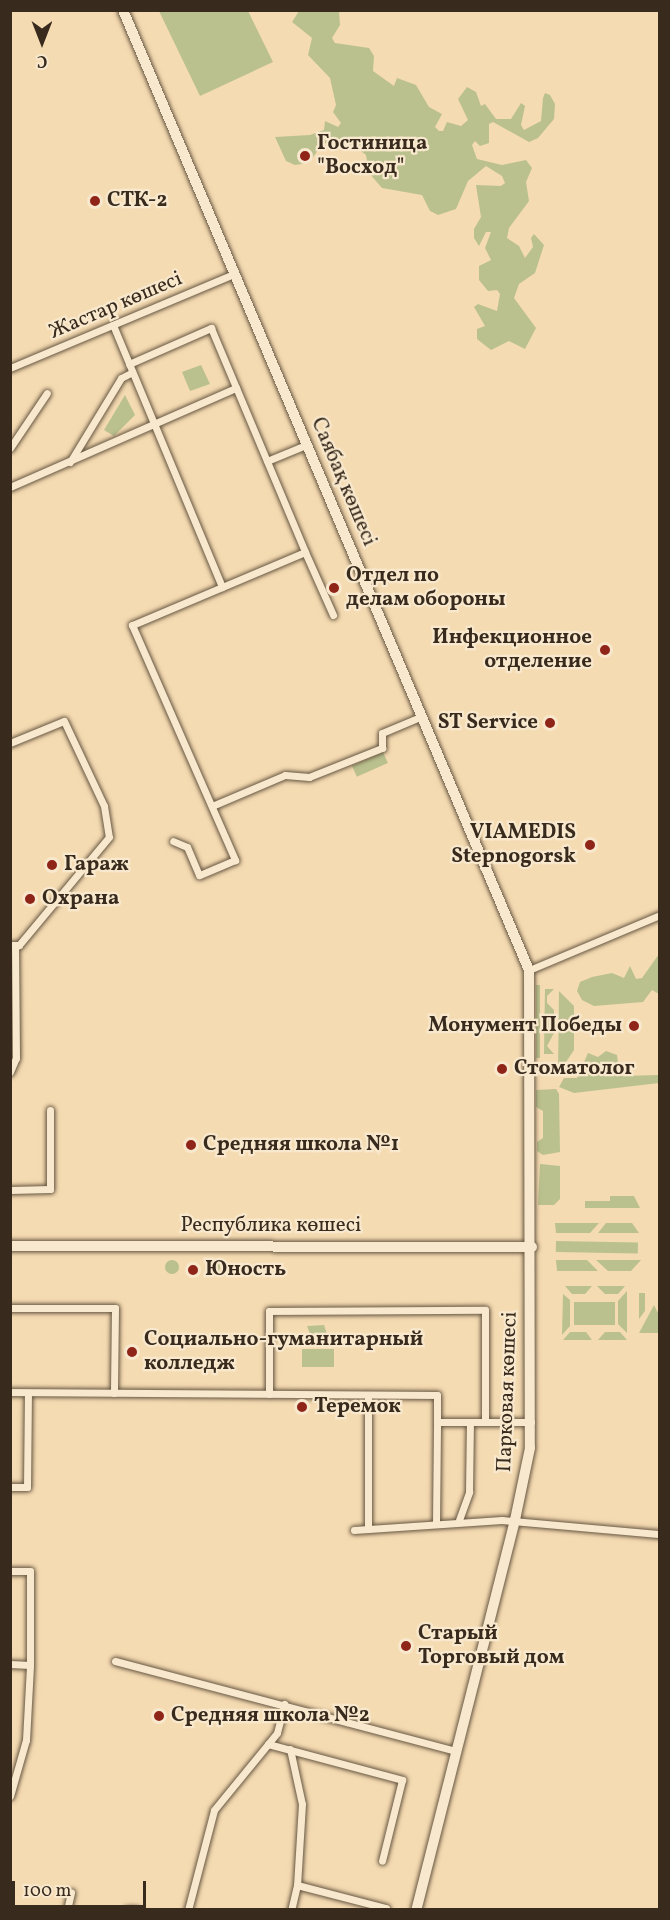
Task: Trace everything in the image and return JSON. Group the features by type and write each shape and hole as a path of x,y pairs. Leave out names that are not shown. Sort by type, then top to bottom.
{"street":[{"name":"Саябақ көшесі","path":"123,10 420,717 529,970"},
{"name":"Жастар көшесі","path":"10,368 234,274"},
{"path":"113,325 131,373 222,587"},
{"path":"129,364 211,328 333,615"},
{"path":"70,462 121,378 131,373"},
{"path":"10,487 236,388"},
{"path":"10,448 46,393"},
{"path":"267,461 306,444"},
{"path":"173,841 187,847 199,875 235,860 132,625 305,552"},
{"path":"212,806 285,775 309,777 382,748 382,733 420,717"},
{"path":"10,743 64,721 104,806 109,837 13,945 14,1058 10,1072"},
{"path":"529,970 660,915"},
{"name":"Парковая көшесі","path":"416,1910 527,1469 531,1422 532,1247 529,970"},
{"path":"10,1190 50,1189 50,1110"},
{"name":"Республика көшесі","path":"10,1246 532,1247"},
{"path":"10,1308 115,1308 114,1393"},
{"path":"269,1394 269,1311 485,1310 485,1422"},
{"path":"10,1392 436,1395 436,1523"},
{"path":"10,1487 27,1487 28,1393"},
{"path":"368,1395 368,1529"},
{"path":"437,1422 531,1422"},
{"path":"459,1520 469,1492 470,1422"},
{"path":"354,1530 459,1520 515,1520 660,1534"},
{"path":"10,1571 30,1571 30,1665 26,1740 11,1793"},
{"path":"115,1661 456,1751"},
{"path":"10,1664 30,1665"},
{"path":"188,1910 214,1810 276,1733 284,1704"},
{"path":"268,1744 402,1779 382,1861"},
{"path":"290,1749 302,1803 297,1885 291,1910"},
{"path":"297,1885 386,1908"},
{"path":"67,1910 71,1892"},
{"path":"128,1910 136,1910"}],"green space":[{"path":"159,11 248,11 273,62 200,96"},
{"path":"299,11 339,11 340,25 332,38 335,43 369,48 374,56 373,71 394,86 397,78 416,85 429,107 442,114 435,127 439,131 443,131 447,122 461,126 468,120 458,99 467,87 476,92 481,106 485,104 496,119 511,119 521,103 525,106 521,125 524,130 541,121 543,98 545,93 550,95 555,104 554,119 538,138 529,142 493,122 489,124 489,143 480,146 475,141 472,145 477,159 502,165 526,160 532,168 526,182 529,201 509,228 507,238 519,246 525,258 533,247 531,238 534,234 544,245 535,273 519,284 514,298 536,328 525,349 509,341 491,350 477,339 477,329 485,326 474,307 478,304 497,311 500,294 497,290 488,291 479,280 479,266 491,260 485,248 491,232 486,232 479,246 474,238 474,229 481,217 476,185 501,186 505,183 502,176 486,166 468,181 456,209 438,215 430,211 422,195 382,188 369,173 366,155 355,146 323,143 309,163 295,165 286,161 275,137 310,135 324,130 325,121 338,127 341,123 333,112 336,105 330,78 308,55 312,38 292,22"},
{"path":"201,365 210,384 190,391 182,372"},
{"path":"125,395 135,415 114,436 104,430"},
{"path":"383,752 388,763 357,777 352,766"},
{"path":"659,954 659,994 652,990 643,1002 594,1006 582,1000 577,991 580,982 592,977 612,973 624,978 630,966 636,979 642,978"},
{"path":"536,985 540,985 540,1058 536,1058"},
{"path":"545,989 554,989 547,996 547,1003 554,1010 554,1033 547,1046 554,1054 544,1054"},
{"path":"559,991 574,1006 574,1050 558,1074"},
{"path":"606,1051 617,1055 620,1076 659,1075 659,1083 574,1093 559,1087 564,1078 577,1078 588,1053 598,1057"},
{"path":"556,1089 559,1094 560,1152 543,1155 537,1151 537,1142 543,1138 543,1111 536,1107 536,1090"},
{"path":"540,1164 560,1166 560,1199 554,1205 538,1205"},
{"path":"610,1196 634,1196 640,1208 585,1208 585,1201 610,1201"},
{"path":"555,1223 599,1223 590,1233 556,1233"},
{"path":"606,1223 632,1223 639,1233 598,1233"},
{"path":"556,1241 638,1242 638,1253 556,1252"},
{"path":"169,1260 175,1260 179,1267 175,1274 169,1274 165,1270 165,1264"},
{"path":"210,1260 216,1260 220,1267 216,1274 210,1274 206,1270 206,1264"},
{"path":"556,1260 587,1260 598,1271 557,1271"},
{"path":"596,1260 641,1260 631,1271 608,1271"},
{"path":"565,1286 592,1286 585,1294 572,1294"},
{"path":"597,1286 625,1286 618,1294 605,1294"},
{"path":"627,1291 627,1333 618,1324 618,1301"},
{"path":"639,1293 645,1293 645,1311 639,1319"},
{"path":"563,1294 570,1300 570,1326 562,1335"},
{"path":"574,1302 615,1302 615,1325 574,1325"},
{"path":"654,1305 659,1315 659,1333 639,1333"},
{"path":"324,1325 327,1334 310,1334 307,1326"},
{"path":"570,1332 586,1332 592,1340 563,1340"},
{"path":"605,1332 620,1332 627,1340 598,1340"},
{"path":"302,1349 334,1349 334,1367 302,1367"}],"place":[{"name":"Гостиница \"Восход\"","path":"305,156"},
{"name":"СТК-2","path":"95,201"},
{"name":"Отдел по делам обороны","path":"334,588"},
{"name":"Инфекционное отделение","path":"605,650"},
{"name":"ST Service","path":"550,723"},
{"name":"VIAMEDIS Stepnogorsk","path":"590,845"},
{"name":"Гараж","path":"52,865"},
{"name":"Охрана","path":"30,899"},
{"name":"Монумент Победы","path":"634,1026"},
{"name":"Стоматолог","path":"502,1069"},
{"name":"Средняя школа №1","path":"191,1145"},
{"name":"Юность","path":"193,1270"},
{"name":"Социально-гуманитарный колледж","path":"132,1352"},
{"name":"Теремок","path":"302,1407"},
{"name":"Старый Торговый дом","path":"406,1646"},
{"name":"Средняя школа №2","path":"159,1716"}]}
